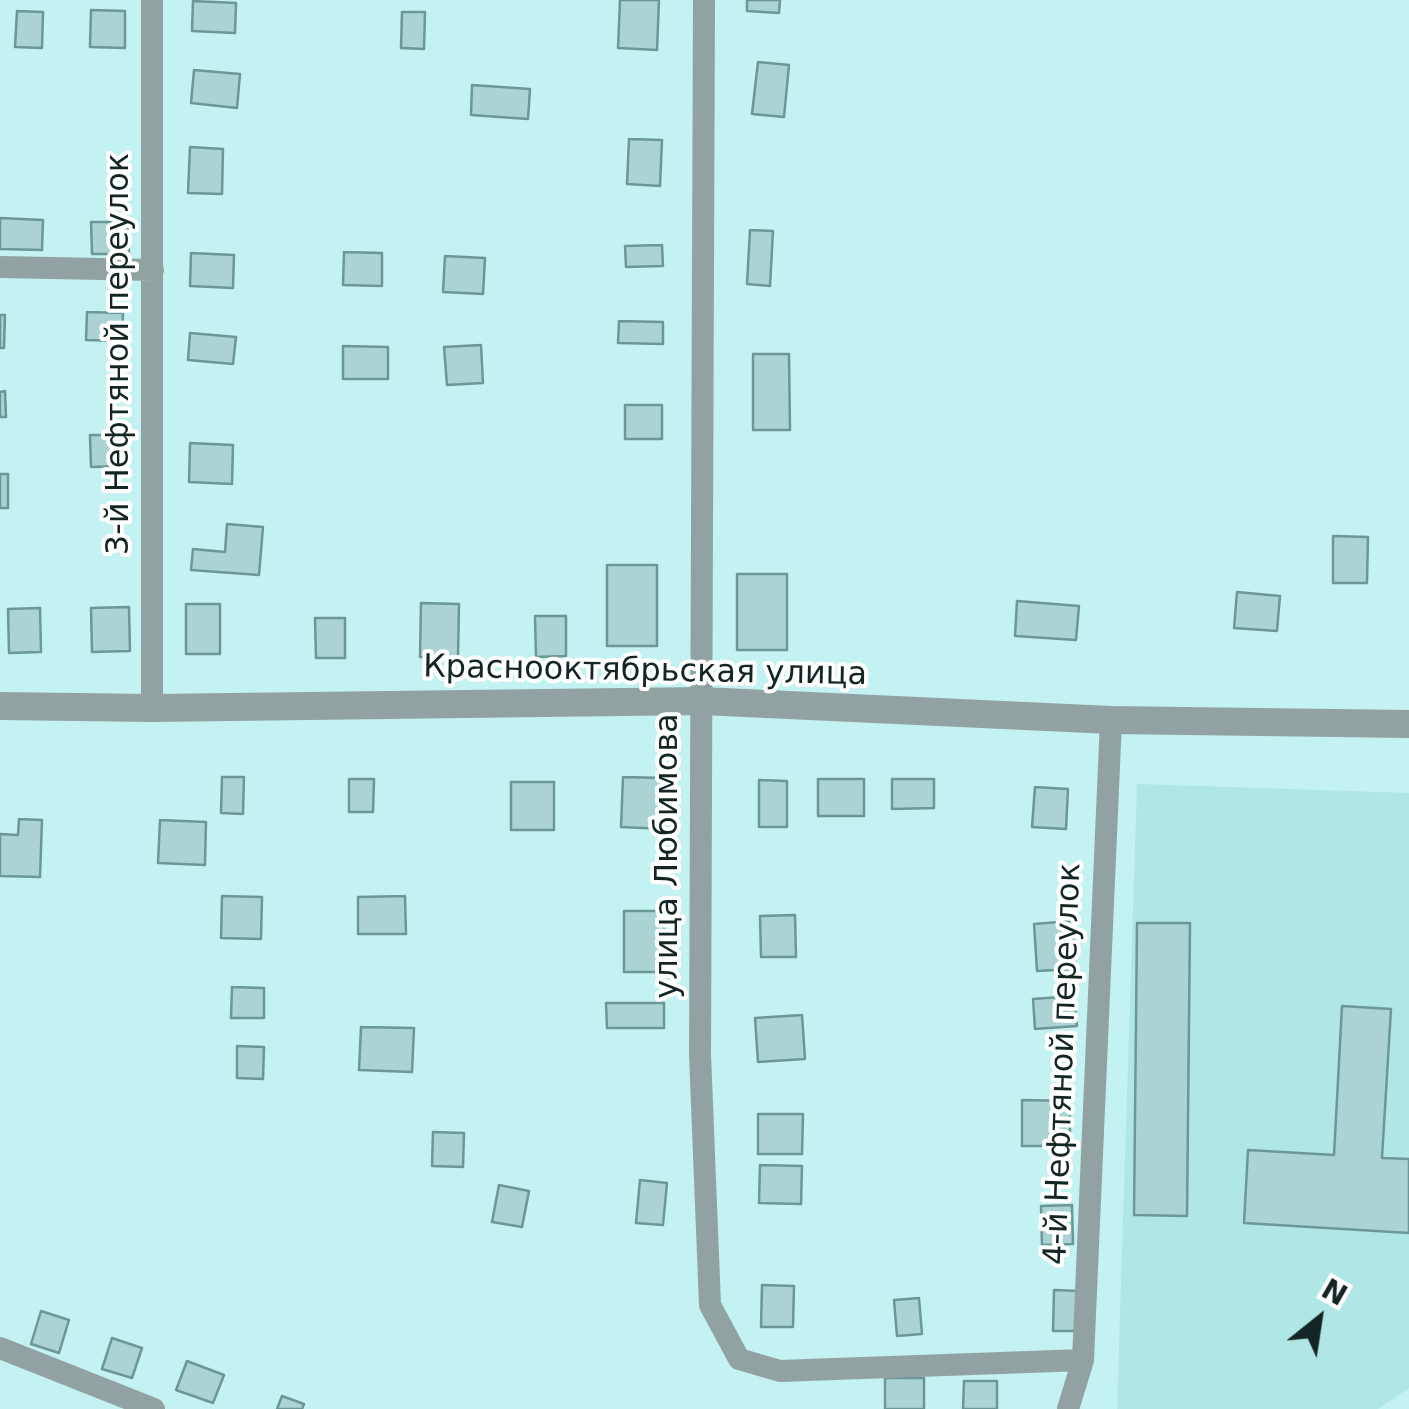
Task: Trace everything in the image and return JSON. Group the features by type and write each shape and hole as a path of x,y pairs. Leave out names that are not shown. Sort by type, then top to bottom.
{"street":[{"name":"3-й Нефтяной переулок","path":"152,0 152,708"},
{"name":"улица Любимова","path":"704,0 700,1054 710,1304 739,1359 780,1371 1084,1360"},
{"path":"0,267 153,270"},
{"name":"Краснооктябрьская улица","path":"0,706 152,708 702,701 1111,720 1409,724"},
{"name":"4-й Нефтяной переулок","path":"1068,1409 1084,1360 1111,720"},
{"path":"0,1348 154,1409"}],"shaded area":[{"path":"1137,784 1409,793 1409,1388 1378,1409 1117,1409"}],"building":[{"path":"620,0 659,0 657,50 618,48"},
{"path":"747,0 780,0 779,13 747,11"},
{"path":"193,1 236,3 235,33 192,31"},
{"path":"91,10 125,11 125,48 90,47"},
{"path":"17,11 43,12 42,48 15,47"},
{"path":"402,12 425,12 424,49 401,48"},
{"path":"758,62 789,65 784,117 752,114"},
{"path":"194,70 240,74 237,108 191,103"},
{"path":"472,85 530,89 528,119 471,115"},
{"path":"629,139 662,140 660,186 627,184"},
{"path":"190,147 223,149 222,194 188,193"},
{"path":"0,218 43,220 42,250 0,249"},
{"path":"91,222 128,222 129,254 92,254"},
{"path":"750,230 773,231 770,286 747,284"},
{"path":"662,245 663,266 626,267 625,246"},
{"path":"344,252 382,253 382,286 343,285"},
{"path":"191,253 234,255 233,288 190,286"},
{"path":"445,256 485,258 483,294 443,292"},
{"path":"87,312 123,313 122,341 86,340"},
{"path":"0,315 5,315 4,348 0,348"},
{"path":"619,321 663,322 663,344 618,343"},
{"path":"190,333 236,337 233,364 188,360"},
{"path":"481,345 483,383 447,385 444,347"},
{"path":"343,346 388,347 388,379 343,379"},
{"path":"753,354 789,354 790,430 753,430"},
{"path":"5,391 6,417 0,417 0,392"},
{"path":"625,405 662,405 662,439 625,439"},
{"path":"90,435 125,435 125,466 91,467"},
{"path":"190,443 233,445 232,484 189,482"},
{"path":"0,474 8,474 8,508 0,508"},
{"path":"227,524 263,527 259,575 191,570 193,549 225,552"},
{"path":"1333,536 1368,537 1367,583 1333,583"},
{"path":"607,565 657,565 657,646 607,646"},
{"path":"737,574 787,574 787,650 737,650"},
{"path":"1237,592 1280,596 1277,631 1234,628"},
{"path":"1017,601 1079,606 1076,640 1015,636"},
{"path":"421,603 459,604 458,658 420,657"},
{"path":"186,604 220,604 220,654 186,654"},
{"path":"129,607 130,651 92,652 91,608"},
{"path":"40,608 41,652 9,653 8,609"},
{"path":"535,616 566,616 566,656 536,657"},
{"path":"315,618 345,618 345,658 316,658"},
{"path":"222,777 244,777 243,814 221,813"},
{"path":"623,777 666,778 665,829 621,827"},
{"path":"349,779 374,779 373,812 349,812"},
{"path":"818,779 864,779 864,816 818,816"},
{"path":"892,779 934,779 934,808 892,809"},
{"path":"759,780 787,781 787,827 759,827"},
{"path":"511,782 554,782 554,830 511,830"},
{"path":"1035,787 1068,789 1066,829 1032,827"},
{"path":"19,819 42,820 40,877 0,876 0,834 18,835"},
{"path":"160,820 206,822 205,865 158,863"},
{"path":"222,896 262,897 261,939 221,938"},
{"path":"405,896 406,934 358,934 358,897"},
{"path":"624,911 664,911 664,972 624,972"},
{"path":"795,915 796,957 761,957 760,916"},
{"path":"1072,921 1076,969 1037,971 1034,924"},
{"path":"1137,923 1190,923 1187,1216 1134,1215"},
{"path":"232,987 264,988 264,1018 231,1018"},
{"path":"1074,996 1077,1026 1035,1029 1033,999"},
{"path":"606,1003 664,1003 664,1028 607,1028"},
{"path":"1342,1006 1391,1009 1382,1158 1409,1159 1409,1233 1244,1223 1248,1150 1334,1155"},
{"path":"802,1015 805,1059 758,1062 755,1018"},
{"path":"361,1027 414,1028 412,1072 359,1070"},
{"path":"237,1046 264,1047 263,1079 237,1078"},
{"path":"1022,1100 1070,1101 1070,1146 1022,1146"},
{"path":"758,1114 803,1114 802,1154 758,1154"},
{"path":"433,1132 464,1133 463,1167 432,1166"},
{"path":"760,1165 802,1166 801,1204 759,1203"},
{"path":"640,1180 667,1183 663,1225 636,1223"},
{"path":"499,1185 529,1191 522,1227 492,1222"},
{"path":"1072,1205 1073,1244 1042,1245 1041,1206"},
{"path":"762,1285 794,1286 793,1327 761,1327"},
{"path":"1054,1290 1081,1291 1080,1331 1053,1331"},
{"path":"919,1298 922,1334 897,1336 894,1300"},
{"path":"41,1311 69,1320 59,1353 31,1344"},
{"path":"112,1338 142,1348 132,1378 102,1369"},
{"path":"187,1361 224,1375 213,1403 176,1390"},
{"path":"885,1378 924,1378 924,1409 885,1409"},
{"path":"964,1381 997,1381 997,1409 963,1409"},
{"path":"282,1396 304,1404 302,1409 277,1409"}]}
